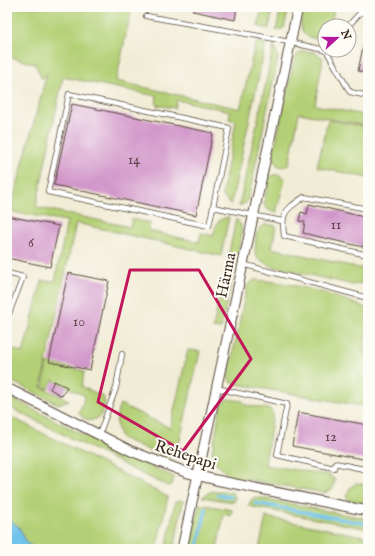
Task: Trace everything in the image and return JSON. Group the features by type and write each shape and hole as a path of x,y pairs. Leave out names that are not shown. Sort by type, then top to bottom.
{"street":[{"name":"Härma","path":"182,549 298,7"},
{"name":"Rehepapi","path":"7,388 99,435 161,464 198,476 368,511"}],"lane":[{"path":"355,18 361,12 368,14"},
{"path":"146,16 317,48"},
{"path":"330,58 350,92 368,96"},
{"path":"69,94 229,128 213,207 209,226 48,192 69,94"},
{"path":"368,209 304,197 288,208 282,221 284,236 368,255"},
{"path":"213,207 282,221"},
{"path":"242,264 368,298"},
{"path":"7,273 23,277 7,319"},
{"path":"99,435 116,388 122,354"},
{"path":"216,388 287,404 277,455 334,468 336,463 368,470"}],"highlighted area":[{"path":"130,270 199,270 251,359 183,451 98,402"}],"green space":[{"path":"7,7 132,7 116,81 240,109 255,45 258,42 266,43 231,204 222,195 236,121 229,119 230,111 177,100 175,108 156,105 157,96 63,77 36,207 130,227 132,219 150,223 149,231 199,242 201,233 213,236 216,225 219,221 229,217 221,256 76,223 41,387 69,400 58,404 7,379 7,347 23,353 42,281 55,281 67,221 10,212 47,73 42,79 35,64 7,56"},
{"path":"262,7 273,7 269,29 258,26"},
{"path":"281,7 289,7 284,28 276,31"},
{"path":"304,7 334,7 332,18 317,18 317,39 304,34 301,26"},
{"path":"274,45 278,58 249,196 246,203 239,206"},
{"path":"302,51 314,52 317,54 317,58 323,58 315,105 368,116 368,126 299,113 289,165 283,167 277,165 273,155 294,61 297,55"},
{"path":"328,120 368,127 368,178 317,167"},
{"path":"278,174 285,179 276,213 268,210 264,203 269,177"},
{"path":"236,219 241,225 242,234 221,329 213,328"},
{"path":"266,224 276,226 272,248 368,270 368,282 353,285 271,266 258,259 255,253 256,235 260,228"},
{"path":"254,280 297,286 342,299 368,309 368,330 363,349 368,350 368,407 231,383 228,377 247,286"},
{"path":"188,350 200,351 176,458 162,456 121,438 116,421 120,404 170,428"},
{"path":"47,363 84,371 82,387 103,396 105,403 100,417 90,421 82,417 79,413 85,396 53,380 48,389 43,386"},
{"path":"7,396 98,442 174,477 172,485 168,486 146,476 7,406"},
{"path":"227,399 243,401 245,405 270,409 273,414 265,465 330,475 335,480 332,490 324,493 229,476 216,463 212,453 221,404"},
{"path":"7,415 168,497 156,549 7,549"},
{"path":"356,483 368,485 368,504 349,501 346,496 350,488"},
{"path":"210,492 232,492 235,497 234,502 202,497"},
{"path":"256,497 368,519 368,529 248,506 252,499"},
{"path":"179,500 183,501 174,549 166,549 175,502"},
{"path":"199,504 232,510 231,516 224,514 217,549 189,549"},
{"path":"266,517 368,537 368,549 259,549"}],"water":[{"path":"7,518 19,527 27,543 35,549 7,549"}],"building":[{"path":"193,7 237,7 235,20 193,11"},
{"path":"364,42 368,42 368,73 358,71"},
{"path":"72,104 213,133 196,215 54,185"},
{"path":"309,204 368,218 363,247 303,233 305,222 299,221 301,212 307,214"},
{"path":"7,216 59,226 50,267 7,258"},
{"path":"68,273 109,281 90,370 49,362"},
{"path":"54,381 67,387 62,396 50,389"},
{"path":"298,412 368,425 368,460 292,446"}],"waterway":[{"path":"218,495 231,497"},
{"path":"255,503 368,524"},
{"path":"197,549 206,509"}]}
